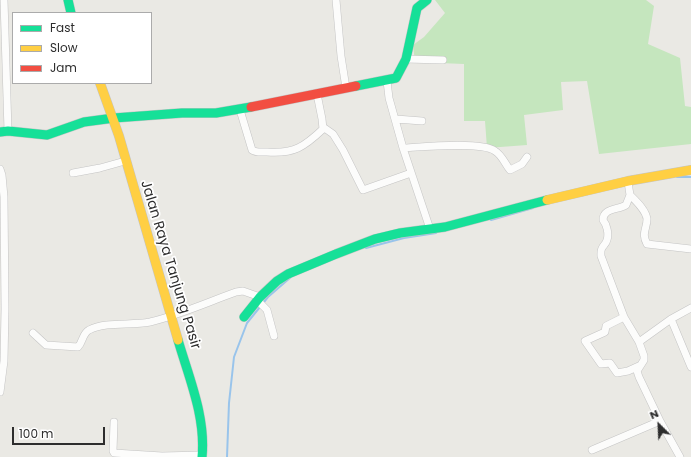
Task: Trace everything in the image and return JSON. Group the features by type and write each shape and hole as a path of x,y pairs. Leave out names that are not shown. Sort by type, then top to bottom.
{"street":[{"path":"4,0 4,132 46,135 84,122 114,118 182,113 216,113 240,110 396,78 406,59 415,12 417,8 427,0"},
{"path":"68,0 71,12"},
{"path":"336,0 341,56 346,88"},
{"path":"406,59 443,60"},
{"path":"387,81 403,148 430,229"},
{"name":"Jalan Raya Tanjung Pasir","path":"100,84 114,118 136,200 172,315 201,420 203,447 202,456"},
{"path":"240,110 250,148 256,152 279,153 298,149 322,131 323,127 317,94"},
{"path":"396,119 422,121"},
{"path":"323,127 332,134 343,150 363,190 411,173"},
{"path":"403,148 444,146 488,148 496,151 510,170 519,166 527,157"},
{"path":"73,173 125,161"},
{"path":"0,169 2,175 3,378 0,392"},
{"path":"244,317 277,281 299,268 376,239 400,233 460,223 518,207 629,187 678,172 691,170"},
{"path":"629,187 647,218 644,238 647,244 691,249"},
{"path":"624,317 606,326 604,332 585,341 600,364 610,363 617,373 628,371 639,366 644,360 639,342 624,317 601,256 602,246 607,240 606,225 603,219 604,214 608,211 625,206 629,187"},
{"path":"33,333 46,345 78,347 84,334 95,328 139,324 172,315 236,292 243,291 260,301 267,310 274,336"},
{"path":"639,342 671,319 691,308"},
{"path":"671,319 691,367"},
{"path":"639,366 638,371 640,377 660,421 680,457"},
{"path":"592,450 660,421"},
{"path":"114,422 112,451 114,453 162,456 202,456"}],"green space":[{"path":"435,0 646,0 654,6 648,44 680,58 685,106 691,107 691,144 599,154 587,81 561,82 563,110 524,115 527,145 487,148 485,121 464,121 464,64 415,62 413,45 424,37 445,13"}],"waterway":[{"path":"677,177 691,177"},
{"path":"491,220 533,208"},
{"path":"366,248 404,238 436,233"},
{"path":"227,457 229,403 234,357 247,323 268,297 291,277"}],"traffic: fast":[{"path":"68,0 71,12"},
{"path":"356,86 396,78 406,59 417,8 427,0"},
{"path":"0,132 8,131 47,135 84,122 114,118 182,113 216,113 251,107"},
{"path":"244,317 260,297 277,281 288,274 336,254 375,239 400,233 445,227 547,200"},
{"path":"178,340 199,412 203,442 202,457"}],"traffic: slow":[{"path":"100,84 119,136 178,340"},
{"path":"547,200 628,181 691,170"}],"traffic: jam":[{"path":"251,107 356,86"}]}
